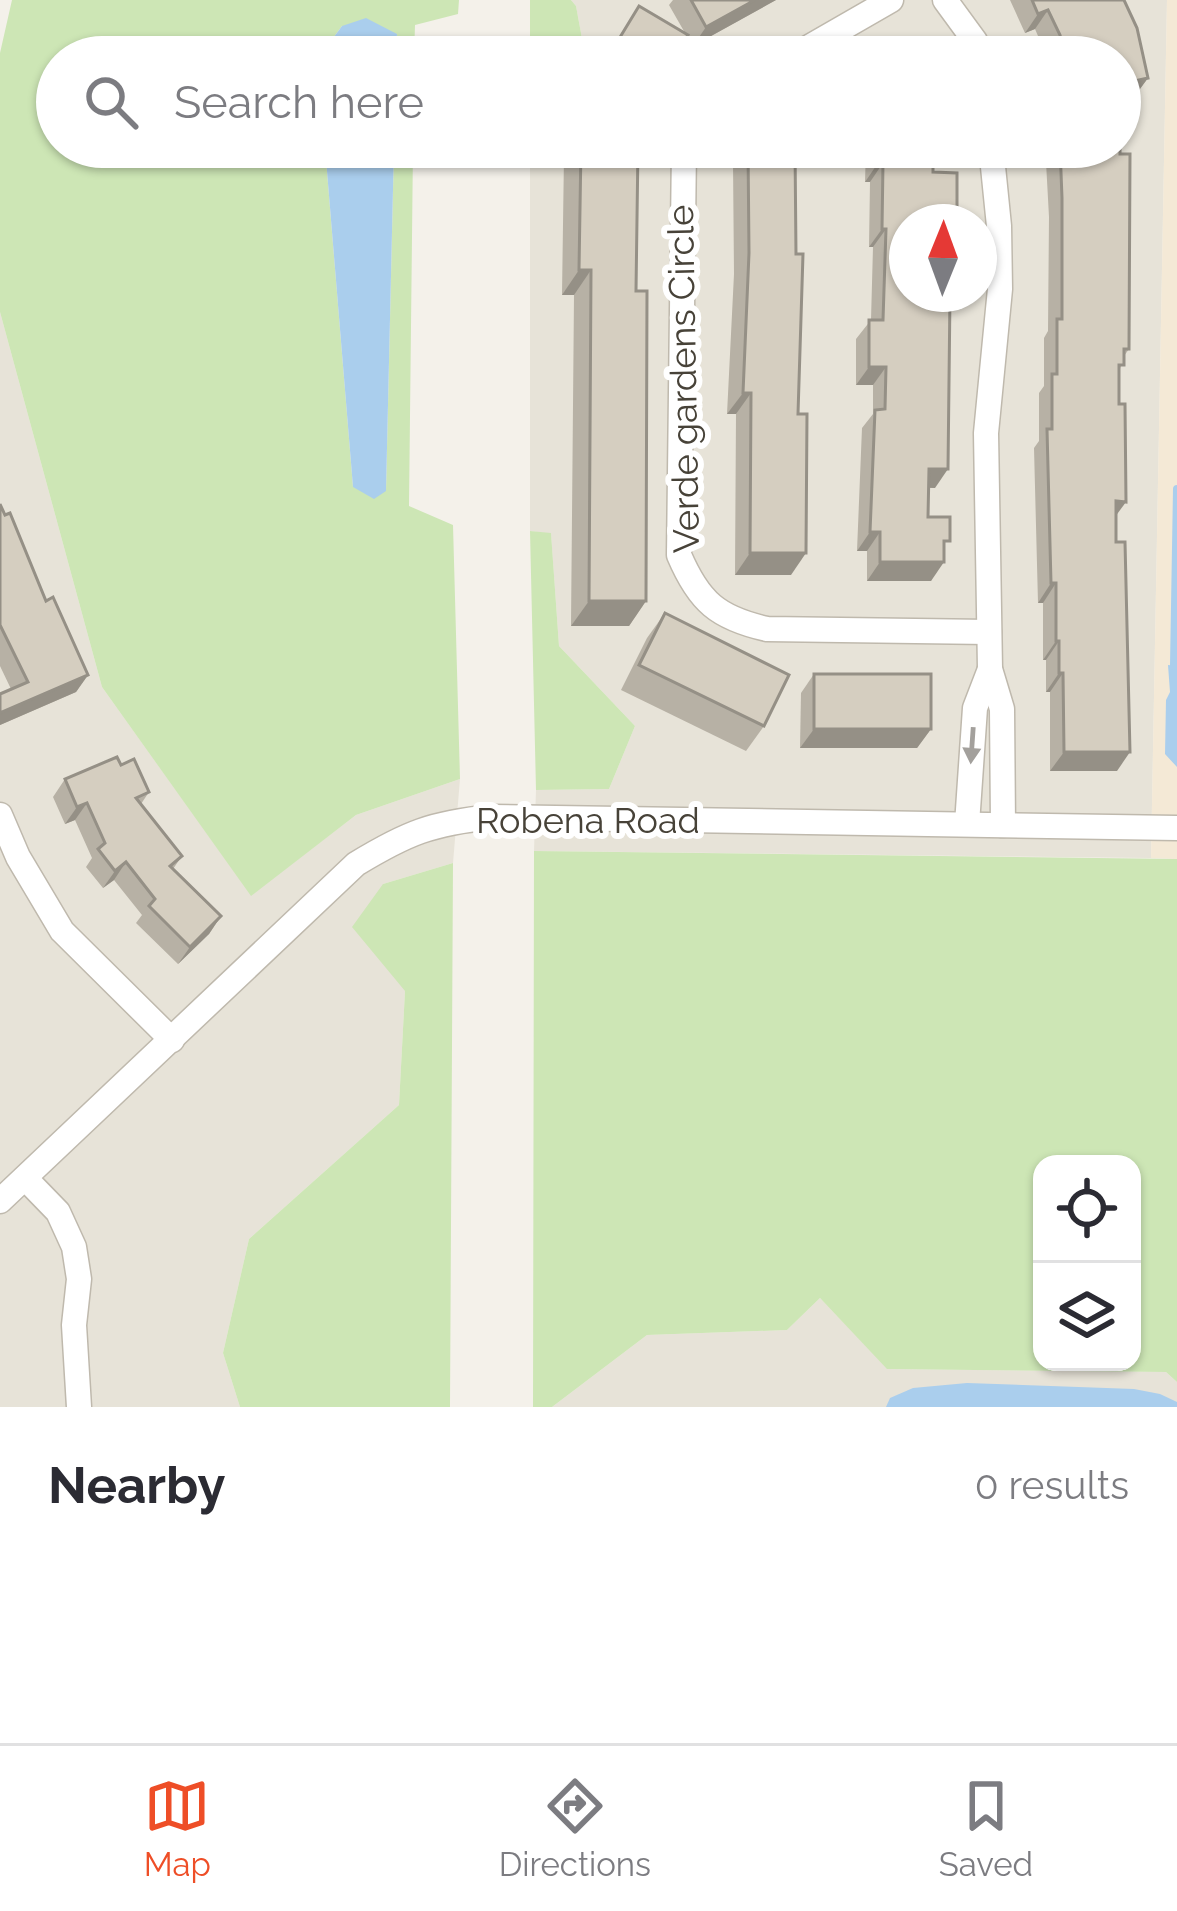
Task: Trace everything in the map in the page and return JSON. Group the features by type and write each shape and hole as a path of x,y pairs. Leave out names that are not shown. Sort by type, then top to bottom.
{"street":[{"path":"829,36 892,0"},
{"path":"944,0 971,36"},
{"name":"Verde gardens Circle","path":"683,168 679,555 691,584 734,621 767,629 989,632"},
{"path":"993,168 1000,289 986,433 989,632 991,669 1002,709 1004,825"},
{"path":"967,824 975,708 991,669"},
{"path":"0,815 62,931 172,1040"},
{"name":"Robena Road","path":"0,1202 356,864 404,834 447,821 492,817 1177,828"},
{"path":"26,1179 58,1212 74,1247 79,1280 74,1325 79,1407"}],"shaded area":[{"path":"571,0 1167,0 1151,858 534,851 536,790 609,789 635,726 559,646 551,534 530,531 530,168 1141,168 1141,36 582,36"},
{"path":"1167,0 1177,0 1177,859 1151,858"},
{"path":"0,312 102,687 251,895 356,815 460,779 453,863 383,884 405,991 399,1105 249,1239 223,1353 240,1407 0,1407"},
{"path":"820,1298 888,1369 1166,1372 1177,1382 1177,1407 552,1407 647,1335 787,1330"}],"green space":[{"path":"12,0 459,0 458,14 415,25 415,36 342,26 335,36 36,36 36,168 327,168 353,487 386,491 394,168 413,168 409,506 453,525 460,779 356,815 251,896 102,687 0,312 0,53"},
{"path":"530,0 571,0 576,6 582,36 530,36"},
{"path":"530,531 551,533 559,646 635,726 609,789 536,790"},
{"path":"534,851 1177,859 1177,1382 1166,1372 1073,1371 1141,1371 1141,1155 1033,1155 1033,1371 887,1369 820,1298 787,1330 647,1335 552,1407 533,1407"},
{"path":"453,863 450,1407 240,1407 223,1353 249,1239 399,1105 405,991 352,927 383,884"}],"water":[{"path":"366,18 397,36 335,36 342,26"},
{"path":"327,168 394,168 386,491 374,499 353,487"},
{"path":"1168,665 1177,666 1177,767 1165,754"},
{"path":"967,1383 1134,1389 1160,1394 1177,1402 1177,1407 886,1407 890,1398 913,1388"}],"building":[{"path":"691,0 755,0 706,27"},
{"path":"1032,0 1124,0 1139,36 1060,36 1048,10 1038,14"},
{"path":"639,6 688,35 687,36 621,36"},
{"path":"1141,46 1148,78 1141,80"},
{"path":"581,168 638,168 636,291 647,291 646,601 589,601 591,270 579,270"},
{"path":"748,168 795,168 796,254 803,254 798,414 807,414 806,553 750,553 751,393 743,393"},
{"path":"883,168 957,173 957,204 889,204 889,312 950,312 948,469 929,469 928,517 950,517 944,562 880,562 880,532 870,532 875,410 885,409 886,367 869,367 869,320 883,320 886,229 882,229"},
{"path":"1061,168 1130,168 1129,349 1124,349 1124,365 1119,365 1119,404 1125,404 1126,502 1116,501 1116,542 1125,542 1130,752 1064,752 1063,673 1059,673 1056,641 1056,583 1051,583 1047,429 1052,429 1052,374 1057,374 1057,319 1062,319"},
{"path":"0,504 5,515 10,513 46,601 53,597 88,675 0,713 0,694 28,682 0,625"},
{"path":"665,613 789,675 764,726 639,665"},
{"path":"814,674 931,674 931,729 814,729"},
{"path":"117,757 121,765 134,759 149,792 136,798 182,856 170,866 221,916 190,947 149,906 155,899 126,862 115,871 98,849 105,843 87,803 77,807 65,779"}],"waterway":[{"path":"1174,666 1177,489"}]}
